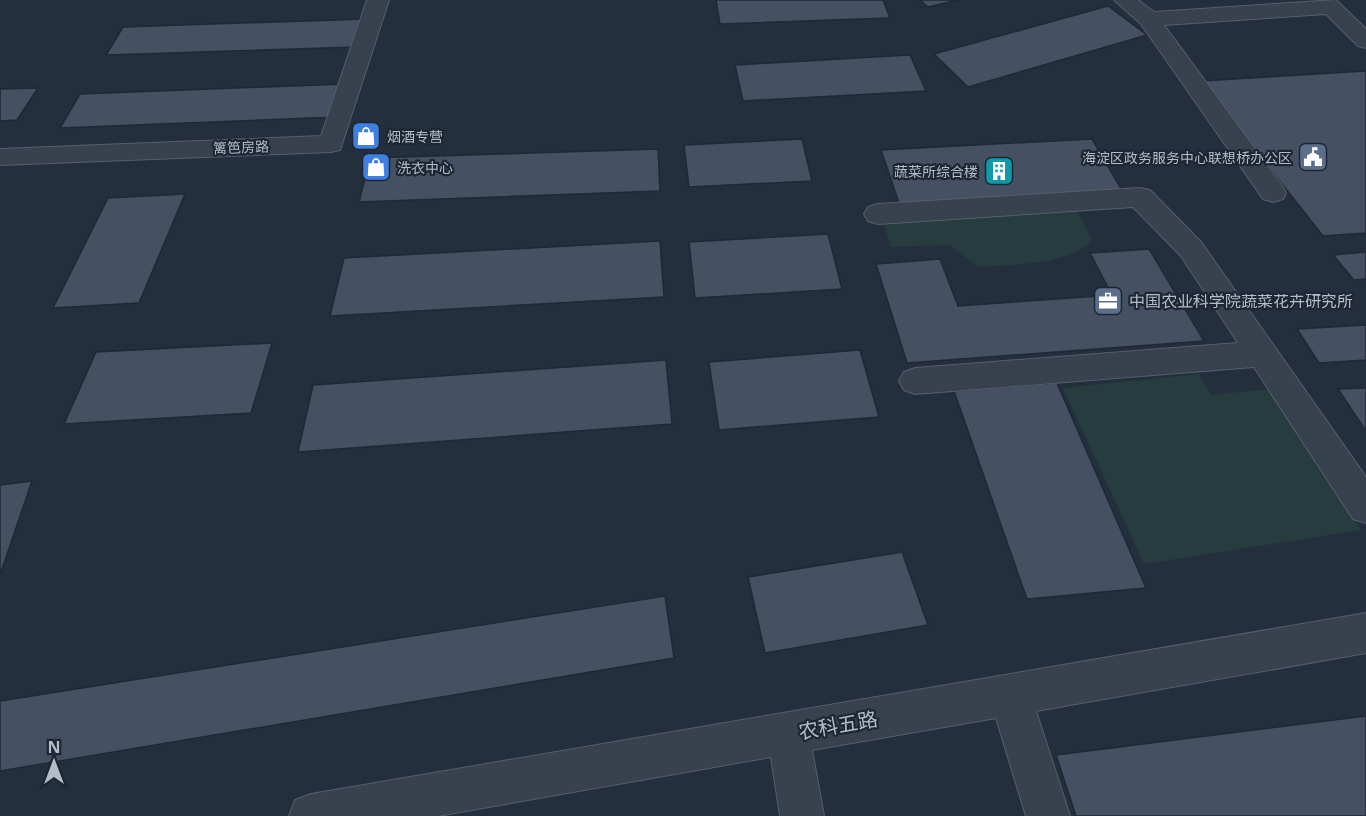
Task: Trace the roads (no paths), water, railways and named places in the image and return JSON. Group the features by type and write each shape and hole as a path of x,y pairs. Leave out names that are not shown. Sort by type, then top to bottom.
{"street":[{"name":"篱笆房路","path":"0,157 331,144 378,0"},
{"path":"1125,0 1149,19 1274,193"},
{"path":"1149,19 1328,4 1366,40"},
{"path":"878,214 1140,197 1191,249 1366,507"},
{"path":"915,381 1262,354"},
{"name":"农科五路","path":"311,816 376,810 788,733 1366,633"},
{"path":"1010,694 1048,816"},
{"path":"788,733 802,816"}],"place":[{"name":"烟酒专营","path":"366,136"},
{"name":"海淀区政务服务中心联想桥办公区","path":"1313,157"},
{"name":"洗衣中心","path":"376,167"},
{"name":"蔬菜所综合楼","path":"999,171"},
{"name":"中国农业科学院蔬菜花卉研究所","path":"1108,301"}]}
